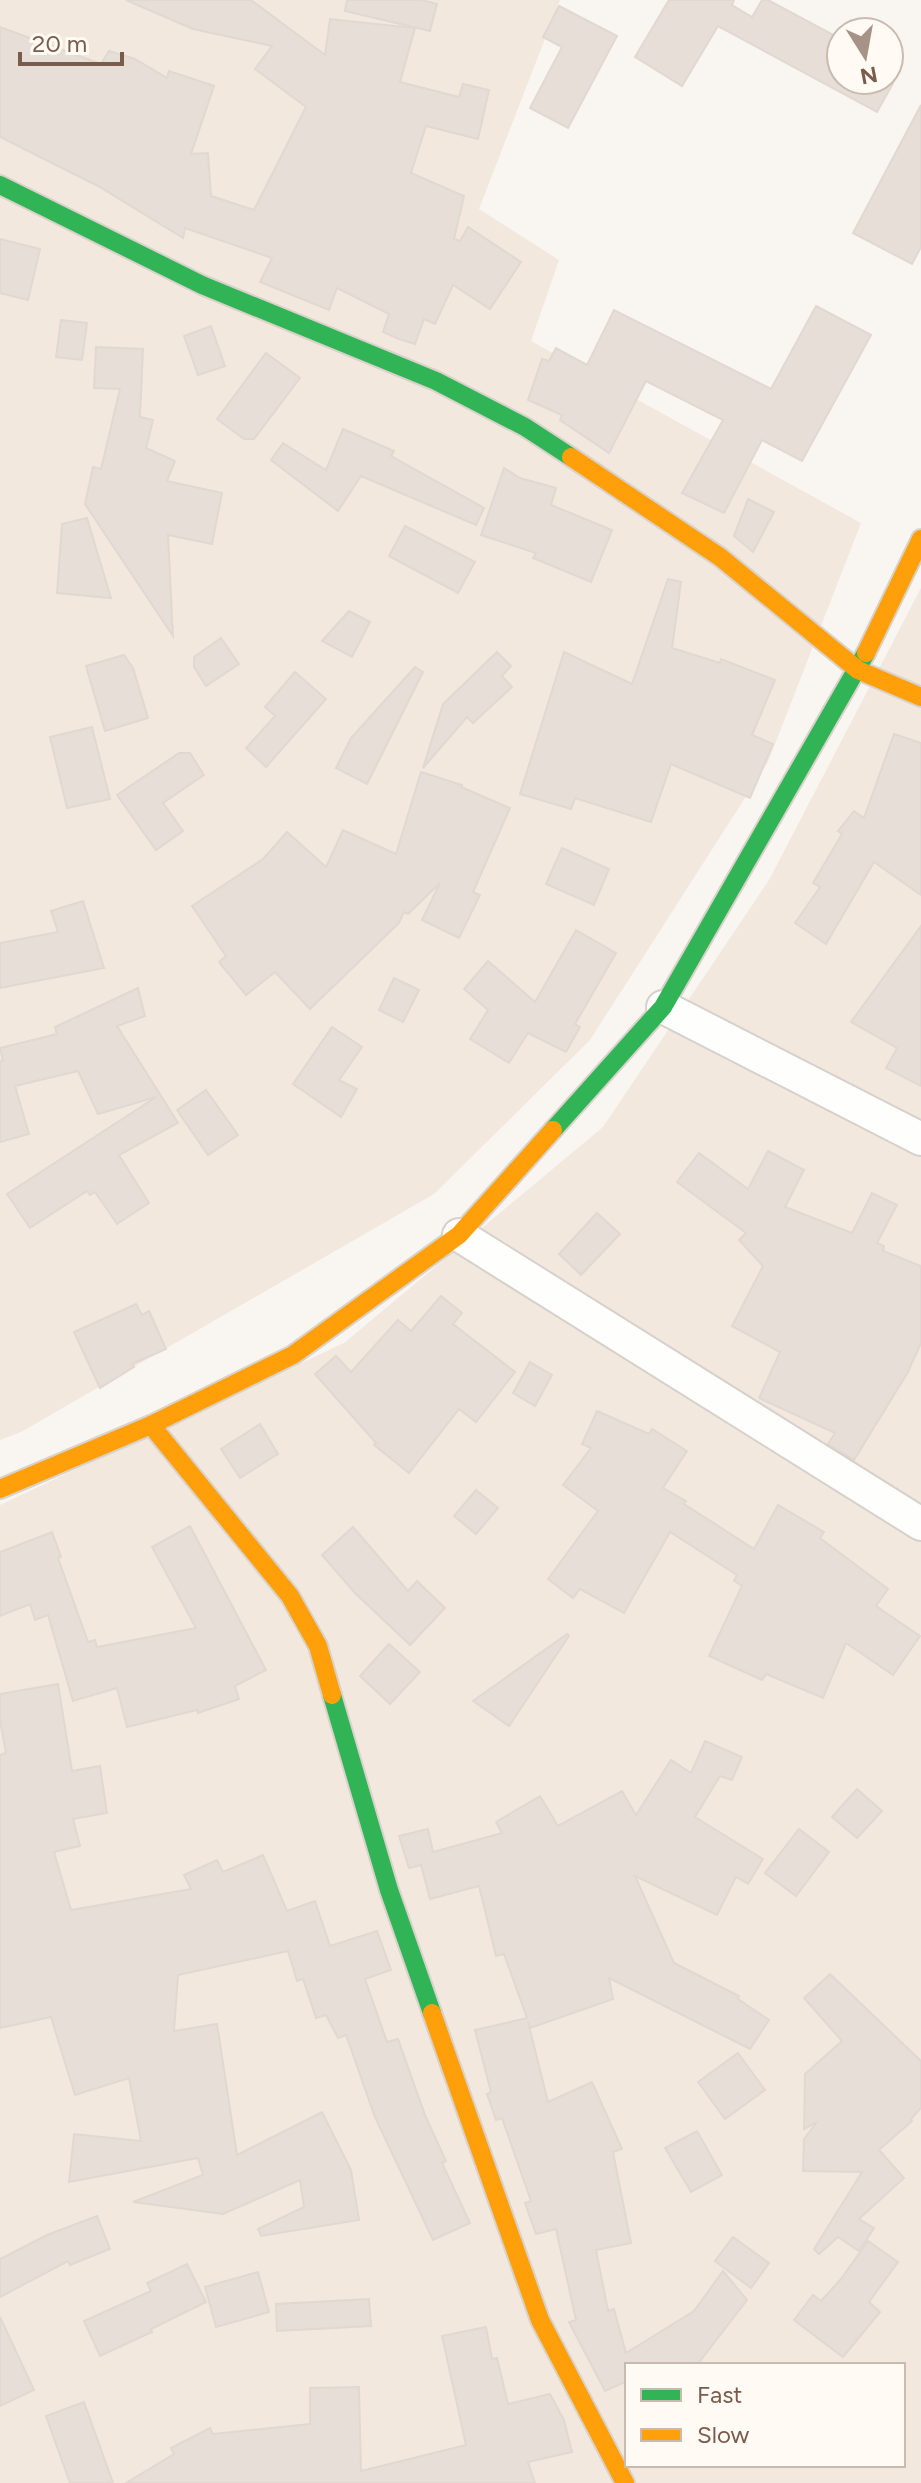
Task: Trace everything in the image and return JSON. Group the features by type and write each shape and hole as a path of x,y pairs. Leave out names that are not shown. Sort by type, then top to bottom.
{"street":[{"path":"0,185 202,285 436,381 525,427 720,557 858,670 921,697"},
{"path":"0,1489 151,1425 293,1355 459,1235 663,1007 858,670 921,539"},
{"path":"663,1007 921,1139"},
{"path":"459,1235 921,1524"},
{"path":"151,1425 290,1596 318,1646 389,1890 540,2320 625,2483"}],"shaded area":[{"path":"0,0 560,0 479,209 559,260 531,341 861,523 768,762 590,1040 434,1194 21,1432 0,1440"},
{"path":"921,588 921,2483 0,2483 0,1505 344,1343 603,1127 769,880"}],"building":[{"path":"126,0 251,0 325,55 330,19 415,28 400,82 459,97 463,84 489,90 478,139 426,126 411,173 464,196 454,239 460,241 468,227 521,262 490,309 453,285 435,324 424,319 415,344 399,339 383,332 389,314 337,288 329,310 260,282 272,258 185,228 183,238 98,186 0,137 0,27 101,64 109,51 135,59 167,78 169,71 214,86 191,154 208,153 211,196 254,210 306,107 255,69 272,46 193,29"},
{"path":"347,0 421,0 437,4 430,31 345,11"},
{"path":"669,0 734,0 732,5 752,17 762,0 768,0 825,30 825,84 718,26 682,86 635,57"},
{"path":"559,6 617,36 568,128 530,108 562,47 543,37"},
{"path":"847,96 886,96 877,112"},
{"path":"921,105 921,247 912,264 853,233"},
{"path":"0,239 40,249 28,300 0,293"},
{"path":"816,306 871,335 802,461 762,440 724,513 682,493 723,420 646,381 609,453 560,420 562,415 528,400 542,359 549,361 556,348 587,365 614,310 771,389"},
{"path":"61,320 87,323 82,360 56,357"},
{"path":"211,326 225,366 198,375 184,336"},
{"path":"96,347 143,349 140,417 153,420 146,448 175,461 167,481 222,493 212,544 168,535 173,636 85,504 93,467 101,469 120,389 94,388"},
{"path":"266,353 300,378 254,439 244,439 217,419"},
{"path":"343,429 394,451 391,456 484,508 476,525 361,476 338,511 271,460 283,443 326,470"},
{"path":"504,468 520,478 556,488 551,505 612,530 591,582 533,558 536,553 481,535"},
{"path":"748,499 774,512 753,552 734,536"},
{"path":"87,518 111,598 57,593 62,524"},
{"path":"405,526 475,562 458,593 389,556"},
{"path":"668,579 681,582 672,648 720,663 721,659 775,680 752,735 773,744 750,798 671,764 651,822 575,798 571,809 520,794 564,652 632,684"},
{"path":"349,611 370,622 352,657 322,641"},
{"path":"221,638 239,664 206,686 194,667 194,657"},
{"path":"497,652 511,666 502,676 512,687 473,723 467,717 423,768 443,704"},
{"path":"124,655 133,668 148,718 105,731 86,666"},
{"path":"415,667 423,672 367,784 336,768 351,738"},
{"path":"295,672 326,699 266,767 246,748 275,716 265,707"},
{"path":"92,727 110,799 67,808 50,737"},
{"path":"894,734 921,743 921,895 874,862 826,944 795,923 820,887 813,883 842,834 838,831 854,811 864,818"},
{"path":"179,753 190,753 204,775 163,803 183,831 156,850 117,795"},
{"path":"421,772 462,785 510,808 473,892 480,895 459,938 422,920 440,883 408,914 404,912 399,923 310,1009 275,972 246,995 219,962 226,956 192,906 263,859 287,832 326,867 343,830 396,854"},
{"path":"562,848 609,869 594,905 546,884"},
{"path":"83,901 104,968 0,988 0,943 58,932 51,911"},
{"path":"921,926 921,1086 886,1068 897,1048 851,1022"},
{"path":"576,930 616,953 575,1024 580,1027 566,1052 528,1033 509,1063 470,1039 488,1010 464,989 488,961 535,1002"},
{"path":"394,978 419,990 403,1022 379,1010"},
{"path":"138,988 145,1016 117,1026 178,1123 119,1155 149,1203 117,1224 95,1192 90,1195 87,1191 30,1228 7,1194 156,1097 98,1114 78,1071 15,1086 29,1134 0,1142 0,1061 3,1061 0,1048 57,1034 55,1027"},
{"path":"332,1027 362,1047 339,1080 357,1089 341,1117 293,1084"},
{"path":"206,1090 238,1135 208,1155 177,1110"},
{"path":"768,1151 804,1170 785,1207 852,1233 872,1193 897,1205 877,1243 884,1246 883,1251 921,1266 921,1343 908,1372 854,1460 828,1444 835,1433 759,1398 780,1352 732,1326 763,1266 739,1240 746,1233 677,1182 699,1153 748,1189"},
{"path":"597,1213 620,1234 581,1275 559,1254"},
{"path":"441,1296 462,1313 453,1324 515,1372 476,1422 459,1409 409,1473 374,1445 376,1443 315,1374 336,1356 351,1372 398,1320 411,1331"},
{"path":"136,1304 142,1315 149,1311 166,1349 132,1364 134,1367 100,1388 74,1332"},
{"path":"530,1362 552,1375 535,1406 513,1393"},
{"path":"597,1411 649,1434 652,1429 687,1451 663,1488 754,1549 778,1505 824,1532 820,1538 888,1589 876,1606 920,1636 893,1675 846,1643 823,1698 766,1674 762,1680 709,1656 742,1586 734,1581 737,1575 670,1532 624,1613 580,1589 573,1598 548,1579 598,1511 563,1485 591,1448 582,1444"},
{"path":"260,1424 278,1454 240,1478 221,1449"},
{"path":"476,1490 498,1508 476,1534 454,1516"},
{"path":"190,1526 266,1670 235,1686 239,1699 198,1713 197,1710 127,1727 117,1688 73,1701 48,1615 35,1620 30,1604 0,1616 0,1552 52,1532 88,1642 95,1640 97,1647 196,1628 152,1547"},
{"path":"353,1527 408,1591 417,1581 445,1608 410,1645 355,1593 322,1555"},
{"path":"567,1634 569,1636 509,1726 473,1701"},
{"path":"389,1644 420,1672 390,1704 360,1676"},
{"path":"58,1684 72,1771 100,1766 107,1813 73,1819 80,1846 54,1852 71,1910 191,1889 184,1875 217,1860 223,1872 263,1855 287,1911 315,1901 330,1946 377,1931 391,1970 365,1979 387,2042 398,2039 425,2115 446,2161 442,2163 470,2223 433,2240 375,2117 346,2035 338,2038 326,2015 316,2018 303,1979 297,1981 288,1951 178,1975 174,2031 217,2024 237,2155 322,2112 351,2170 359,2220 261,2236 258,2229 304,2207 300,2180 223,2214 133,2202 203,2175 198,2158 69,2182 74,2134 141,2141 129,2078 75,2095 51,2017 0,2028 0,1755 6,1753 0,1720 0,1694"},
{"path":"705,1741 742,1757 732,1780 720,1776 695,1817 763,1859 748,1884 736,1877 717,1915 635,1876 674,1963 739,1996 738,1999 769,2020 750,2049 609,1978 613,1999 530,2028 528,2022 548,2102 592,2082 622,2149 613,2152 631,2243 596,2250 608,2311 614,2309 626,2353 694,2311 723,2271 747,2300 699,2363 625,2363 625,2382 605,2391 569,2322 576,2320 556,2229 536,2234 525,2203 531,2201 502,2118 496,2120 487,2094 491,2092 475,2030 527,2018 504,1954 496,1956 479,1886 430,1899 421,1865 409,1868 399,1836 428,1829 433,1852 502,1833 496,1822 540,1796 558,1826 622,1791 636,1815 671,1760 691,1773"},
{"path":"857,1789 882,1811 857,1838 832,1817"},
{"path":"799,1829 829,1852 796,1896 765,1873"},
{"path":"830,1974 921,2061 921,2108 912,2121 879,2150 904,2178 859,2219 874,2228 859,2251 838,2237 819,2254 814,2249 862,2172 803,2171 804,2139 817,2122 804,2129 805,2074 842,2041 804,1998"},
{"path":"738,2053 765,2090 725,2119 698,2082"},
{"path":"697,2131 722,2175 691,2192 665,2148"},
{"path":"97,2216 110,2249 70,2265 68,2261 0,2297 0,2259 47,2235"},
{"path":"733,2237 769,2263 751,2288 715,2261"},
{"path":"868,2241 898,2262 869,2302 880,2312 843,2357 794,2320 813,2295 821,2301"},
{"path":"187,2264 206,2302 100,2356 84,2321 151,2291 147,2283"},
{"path":"258,2272 269,2312 216,2327 205,2287"},
{"path":"369,2299 371,2326 277,2331 276,2304"},
{"path":"0,2317 34,2390 0,2406"},
{"path":"486,2327 492,2359 497,2358 508,2404 550,2394 564,2420 572,2452 528,2462 535,2483 126,2483 174,2454 171,2448 210,2428 213,2434 310,2424 310,2388 359,2387 361,2471 466,2445 442,2336"},
{"path":"84,2402 113,2483 70,2483 46,2416"}],"traffic: fast":[{"path":"0,185 202,285 436,381 525,427 571,457"},
{"path":"553,1130 663,1007 866,653"},
{"path":"332,1695 389,1890 432,2013"}],"traffic: slow":[{"path":"571,457 720,557 858,670 921,697"},
{"path":"866,653 921,539"},
{"path":"0,1489 151,1425 293,1355 459,1235 553,1130"},
{"path":"151,1425 290,1596 318,1646 332,1695"},
{"path":"432,2013 540,2320 625,2483"}]}
